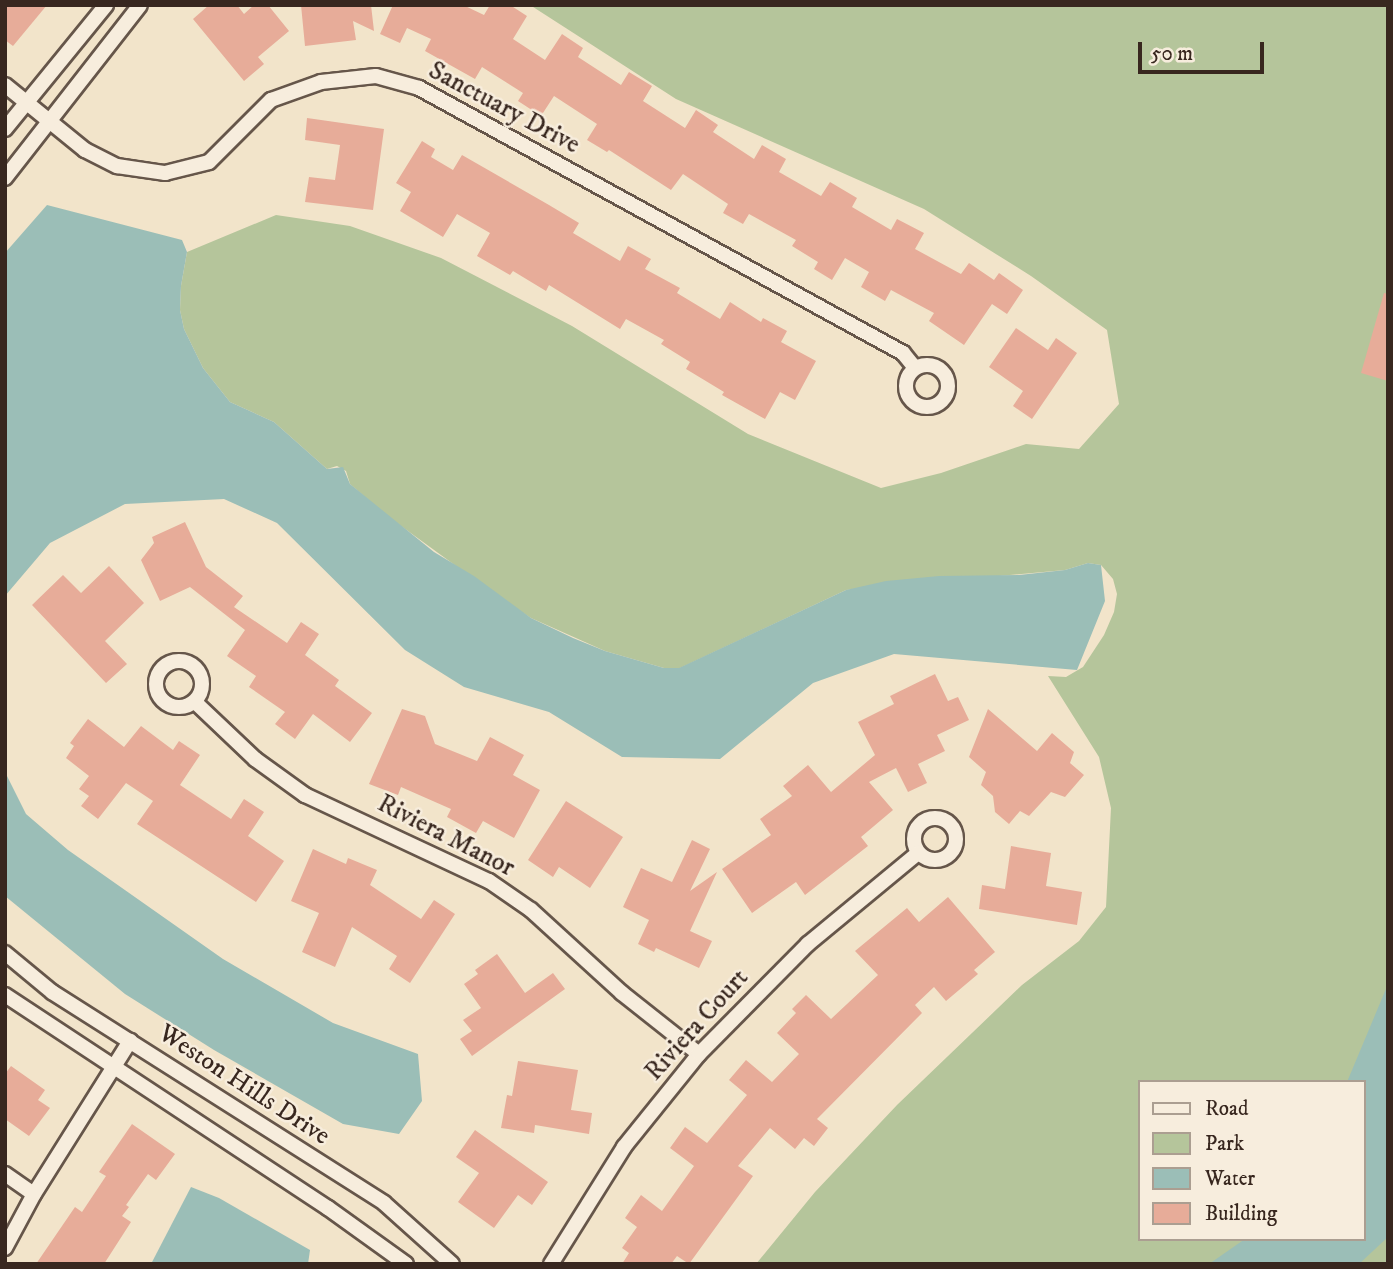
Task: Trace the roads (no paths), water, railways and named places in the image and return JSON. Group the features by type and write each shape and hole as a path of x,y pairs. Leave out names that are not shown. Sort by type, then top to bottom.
{"street":[{"path":"5,129 106,5"},
{"path":"5,178 140,5"},
{"name":"Sanctuary Drive","path":"5,85 85,150 117,166 165,173 209,162 271,100 321,82 376,76 419,88 903,353 915,368"},
{"name":"Riviera Manor","path":"195,702 255,760 305,795 489,881 530,910 622,993 699,1054"},
{"name":"Riviera Court","path":"551,1264 624,1147 699,1054 808,944 918,853"},
{"name":"Weston Hills Drive","path":"5,953 52,992 384,1203 452,1264"},
{"path":"5,995 406,1264"},
{"path":"5,1248 34,1194 130,1041"},
{"path":"5,1174 34,1194"}],"water":[{"path":"47,205 182,240 187,252 180,310 184,329 203,368 230,402 274,422 327,469 343,467 350,484 434,552 474,576 531,618 573,638 605,651 664,668 679,668 846,590 886,581 939,576 1019,575 1065,570 1088,563 1101,565 1105,601 1077,670 894,654 813,683 720,759 622,757 549,712 464,687 405,650 277,523 224,499 125,504 50,543 5,596 5,253"},
{"path":"5,772 26,814 68,850 223,959 333,1023 418,1054 422,1101 399,1134 343,1124 214,1050 125,994 5,896"},
{"path":"1388,984 1388,1237 1359,1264 1209,1264 1242,1241 1365,1241 1365,1080 1348,1080"},
{"path":"191,1187 219,1198 310,1250 308,1264 151,1264"}]}
